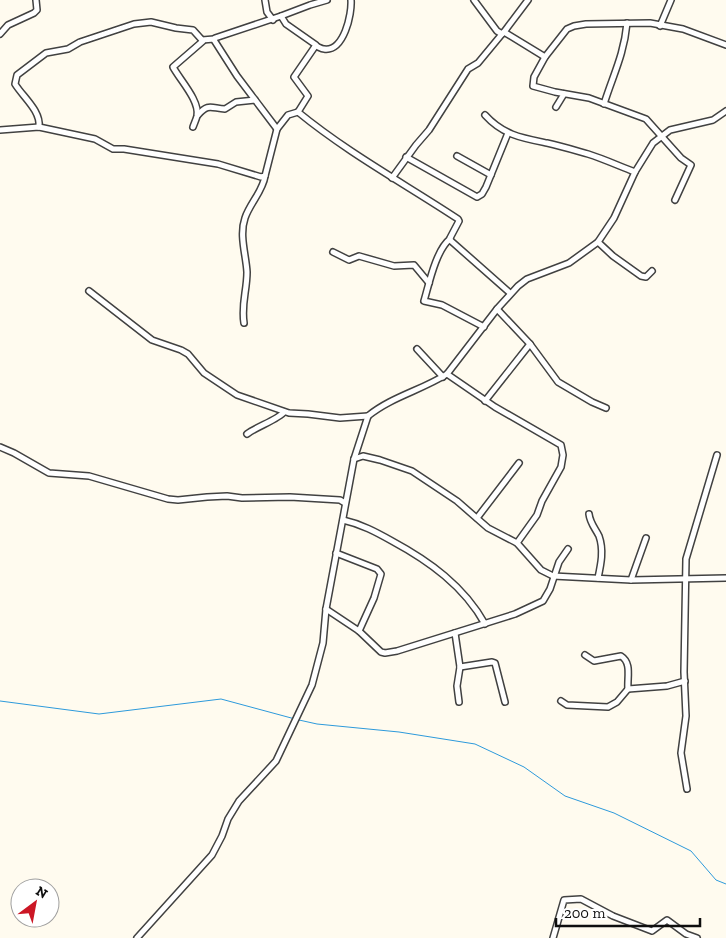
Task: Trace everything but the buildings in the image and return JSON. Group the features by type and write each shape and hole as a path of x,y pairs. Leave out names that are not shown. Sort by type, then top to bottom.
{"street":[{"path":"0,34 8,25 34,13 37,10 36,0"},
{"path":"265,0 267,12 273,20"},
{"path":"198,116 193,98 173,67 203,41 273,20 327,0"},
{"path":"281,16 286,24 324,50 340,40 349,25 352,0"},
{"path":"474,0 497,31 545,57"},
{"path":"392,178 429,130 468,70 478,63 503,33 526,0"},
{"path":"660,26 671,0"},
{"path":"40,128 40,122 32,105 15,84 18,75 46,53 68,48 80,42 134,24 151,22 193,30 198,38 203,41"},
{"path":"604,104 620,61 627,23"},
{"path":"675,200 691,165 681,158 646,119 589,98 533,86 534,77 545,57 567,29 586,24 650,23 683,29 726,45"},
{"path":"214,39 277,129"},
{"path":"244,323 242,306 247,288 247,272 244,225 247,214 264,184 277,129 288,115 298,112 308,96 294,77 316,46"},
{"path":"556,107 564,94"},
{"path":"193,127 198,116 209,106 225,109 236,102 255,100"},
{"path":"89,291 152,340 188,354 204,373 237,395 284,412 340,418 368,416 397,399 432,384 445,375 510,293 527,279 569,263 598,242 614,218 647,150 662,135 680,126 713,120 726,111"},
{"path":"298,112 392,178 419,193 458,219 459,222 450,239 445,243 424,301 442,306 484,327"},
{"path":"485,115 508,133 526,140 588,154 635,172"},
{"path":"0,130 40,128 95,140 118,150 124,149 218,164 256,176 265,176"},
{"path":"406,158 477,197 482,194 508,133"},
{"path":"457,156 491,175"},
{"path":"450,239 510,293"},
{"path":"598,242 613,256 641,276 646,277 652,271"},
{"path":"333,252 349,260 359,256 394,266 414,266 429,283"},
{"path":"497,309 530,344 558,382 606,408"},
{"path":"485,401 530,344"},
{"path":"417,349 445,375 485,401 561,445 563,455 559,472 542,501 537,515 517,544"},
{"path":"246,434 264,423 282,416 284,412"},
{"path":"137,938 212,855 222,836 228,818 239,802 276,761 312,685 324,643 326,608 343,520 343,502 347,493 357,447 368,416"},
{"path":"0,447 48,473 90,476 168,499 178,500 207,496 242,498 290,497 343,502"},
{"path":"357,447 363,456"},
{"path":"687,789 681,753 686,725 686,580 688,551 717,454"},
{"path":"354,459 363,456 412,471 457,501 488,528 517,544 541,570 553,576 631,580 686,580 725,578 726,572"},
{"path":"477,518 519,463"},
{"path":"589,514 600,538 602,558 598,578"},
{"path":"343,520 368,527 412,552 436,569 470,600 485,624"},
{"path":"631,580 646,538"},
{"path":"326,608 359,631 376,649 385,653 397,651 485,624 543,601 550,590 559,562 568,549"},
{"path":"336,553 377,569 381,574 374,598 359,631"},
{"path":"455,633 460,667 459,702"},
{"path":"561,701 567,706 608,707 617,702 628,689 628,667 625,659 621,656 594,661 585,655"},
{"path":"460,667 495,663 505,702"},
{"path":"628,689 667,686 685,681"},
{"path":"553,938 564,900 581,899 613,916 652,931 667,920 686,934 697,938"}],"waterway":[{"path":"0,701 99,714 221,699 295,719"},
{"path":"299,720 317,724 399,732 475,744 524,767 565,796 614,813 691,851 716,880 726,884"}]}
